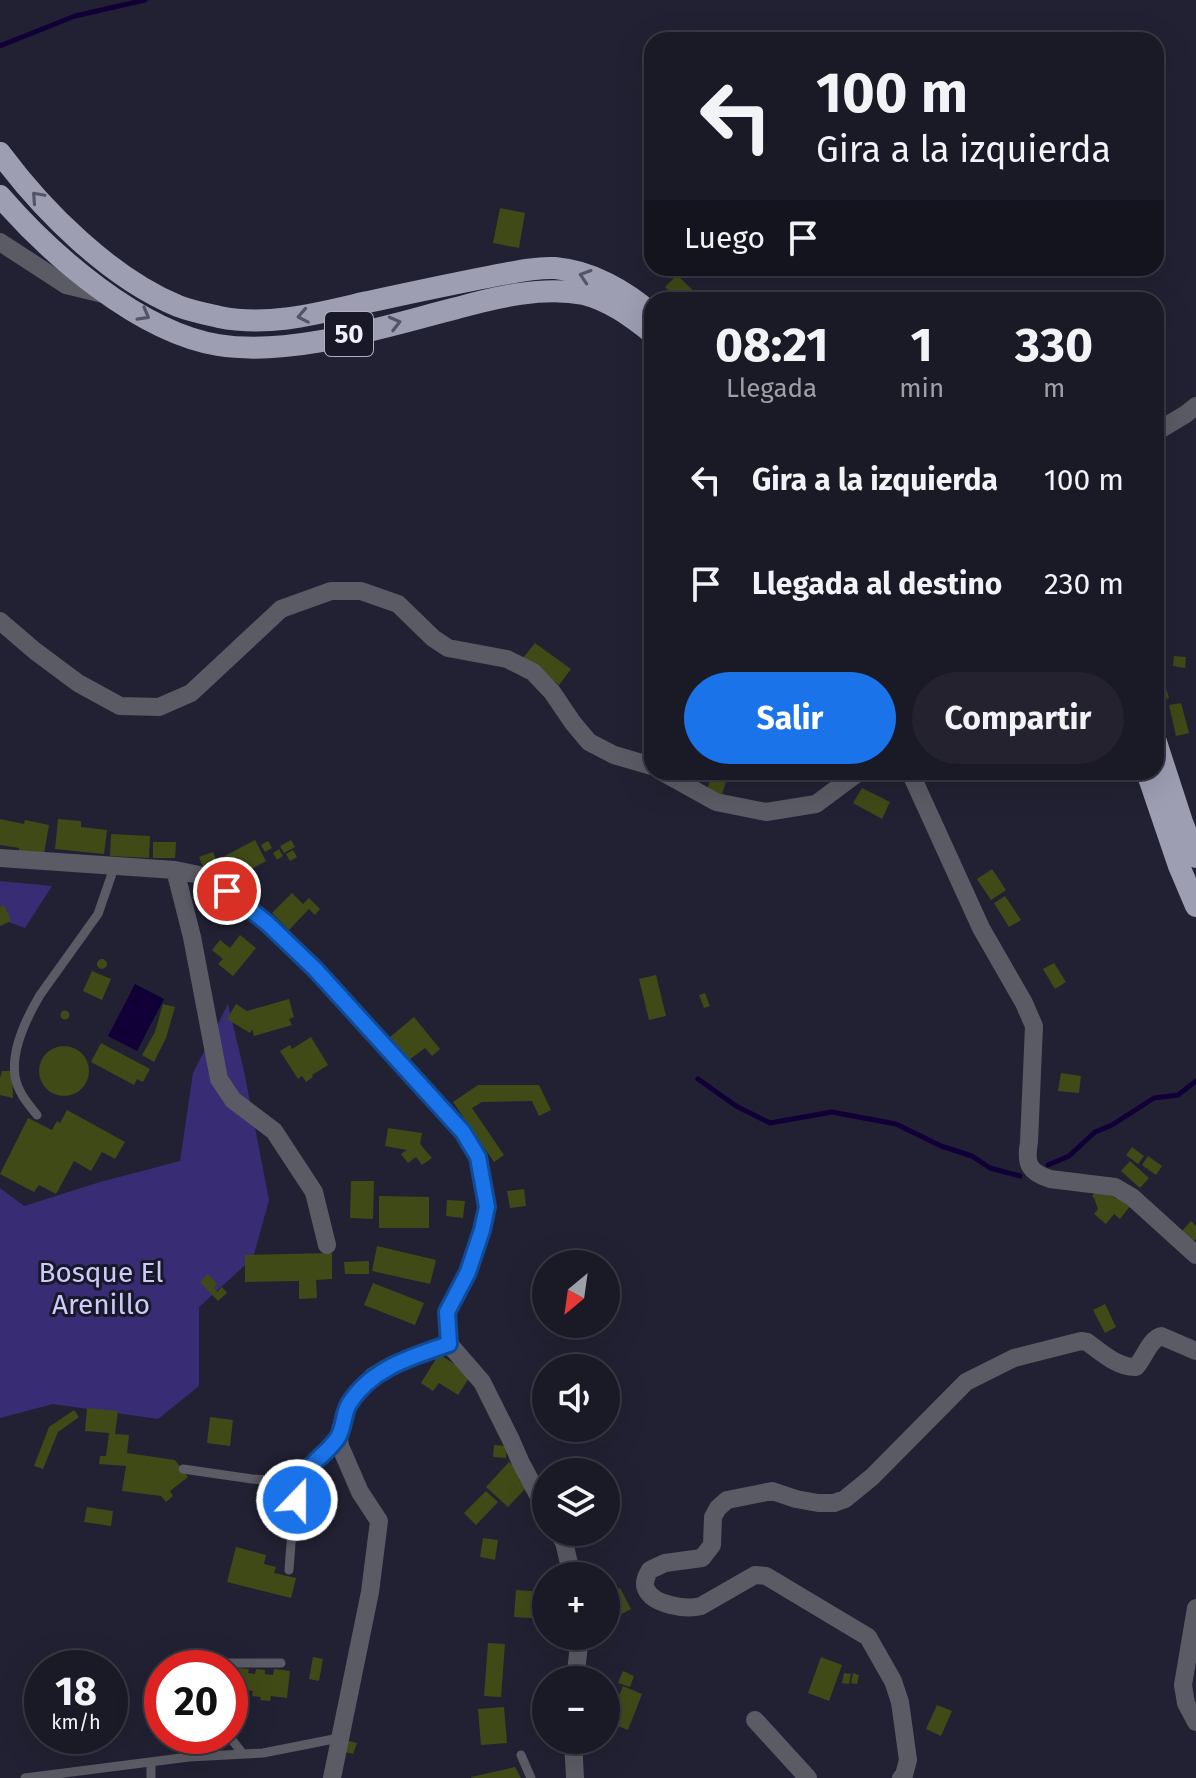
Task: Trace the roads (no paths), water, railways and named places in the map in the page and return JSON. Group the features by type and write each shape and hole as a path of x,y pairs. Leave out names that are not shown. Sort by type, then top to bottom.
{"highway":[{"name":"50","path":"0,153 48,210 126,278 180,307 222,318 256,321 290,319 454,283 554,268 577,272 606,283 644,306"},
{"name":"50","path":"0,196 21,220 81,275 112,297 148,319 218,345 263,347 306,344 495,298 559,291 587,295 616,307 644,327"},
{"path":"1164,767 1196,857"},
{"path":"1150,780 1196,906"}],"street":[{"path":"0,242 66,285 112,297"},
{"path":"1164,427 1196,406"},
{"path":"0,621 78,683 120,706 159,707 191,693 281,609 331,591 361,591 398,604 433,638 448,648 507,659 533,672 589,742 614,755 644,764"},
{"path":"676,780 716,802 766,812 816,804 848,780"},
{"path":"914,780 981,928 1034,1026 1026,1158 1032,1170 1050,1179 1115,1187 1132,1197 1196,1255"},
{"path":"0,858 175,870 199,875 227,891 267,923 315,969 463,1132 478,1157 487,1207 468,1272 447,1312 449,1344 482,1382 532,1484"},
{"path":"175,870 192,937 219,1079 233,1100 274,1131 314,1192 327,1245"},
{"path":"901,1778 908,1760 900,1702 893,1681 868,1637 766,1576 755,1575 701,1606 692,1608 659,1601 652,1596 645,1588 650,1570 665,1563 702,1558 712,1545 713,1517 727,1500 772,1491 818,1503 845,1499 872,1477 966,1382 1014,1358 1081,1341 1117,1363 1128,1368 1136,1367 1157,1336 1196,1351"},
{"path":"332,1778 370,1592 379,1521 360,1492 340,1446 344,1415 350,1402 373,1376 392,1365 449,1344"},
{"path":"1196,1608 1183,1685 1186,1703 1196,1722"},
{"path":"755,1720 808,1778"},
{"path":"574,1754 575,1778"}],"lane":[{"path":"37,1115 23,1098 15,1078 17,1047 40,995 98,914 115,865"},
{"path":"289,1570 299,1482 312,1463 339,1437"},
{"path":"183,1469 299,1482"},
{"path":"248,1663 281,1663"},
{"path":"248,1754 339,1738"},
{"path":"25,1778 189,1757 243,1754"},
{"path":"521,1755 531,1778"},
{"path":"151,1762 151,1778"}],"waterway":[{"path":"0,46 75,16 145,0"},
{"path":"698,1079 736,1106 770,1123 832,1112 896,1124 941,1146 972,1156 990,1168 1020,1176"},
{"path":"1048,1165 1069,1156 1095,1132 1112,1125 1154,1098 1178,1095 1196,1081"}],"park label":[{"name":"Bosque El Arenillo","path":"101,1288"}]}
